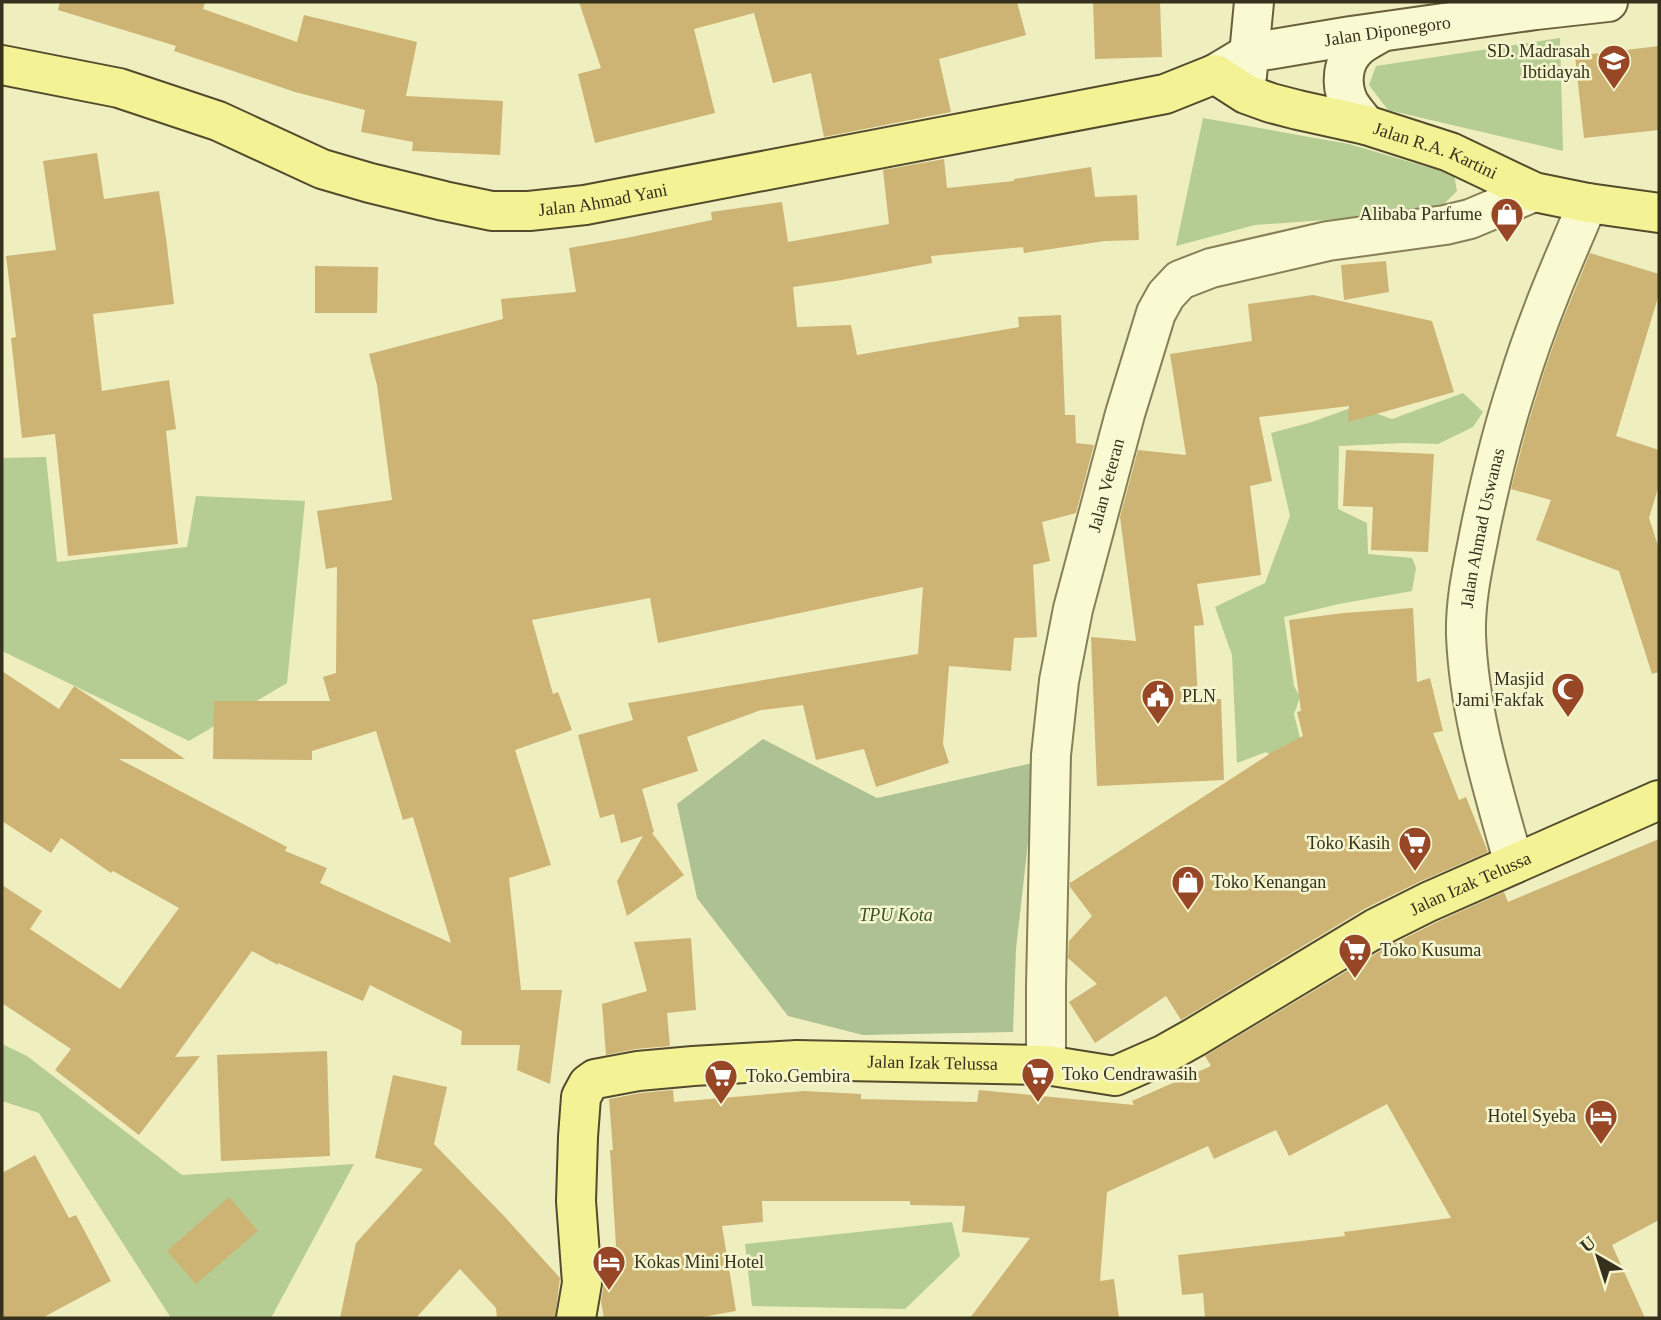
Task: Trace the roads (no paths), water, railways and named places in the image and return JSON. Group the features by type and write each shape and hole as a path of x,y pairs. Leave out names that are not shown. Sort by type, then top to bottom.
{"main road":[{"name":"Jalan Ahmad Yani","path":"2,65 119,88 218,121 322,169 492,211 529,211 585,205 1165,94 1230,84"},
{"name":"Jalan R.A. Kartini","path":"1230,84 1298,110 1366,125 1450,152 1534,192 1659,213"},
{"name":"Jalan Izak Telussa","path":"576,1318 582,1283 576,1201 581,1097 588,1084 595,1079 638,1071 797,1060 1046,1065 1115,1076 1163,1055 1195,1037 1376,928 1659,800"}],"street":[{"path":"1250,53 1254,2"},
{"name":"Jalan Diponegoro","path":"1230,84 1250,53 1536,10 1608,2"},
{"path":"1366,125 1350,103 1343,74 1355,50 1382,32"},
{"name":"Jalan Veteran","path":"1046,1065 1051,755 1059,681 1073,609 1125,414 1160,303 1180,280 1211,268 1328,241 1470,219 1534,192"},
{"name":"Jalan Ahmad Uswanas","path":"1514,864 1474,706 1466,635 1468,588 1493,471 1517,384 1553,285 1588,203"}],"place":[{"name":"SD. Madrasah Ibtidayah","path":"1614,91"},
{"name":"Alibaba Parfume","path":"1507,244"},
{"name":"Masjid Jami Fakfak","path":"1568,719"},
{"name":"PLN","path":"1158,726"},
{"name":"Toko Kasih","path":"1415,873"},
{"name":"Toko Kenangan","path":"1188,912"},
{"name":"Toko Kusuma","path":"1355,980"},
{"name":"Toko Cendrawasih","path":"1038,1104"},
{"name":"Toko Gembira","path":"721,1106"},
{"name":"Hotel Syeba","path":"1601,1146"},
{"name":"Kokas Mini Hotel","path":"609,1292"}],"park label":[{"name":"TPU Kota","path":"896,915"}]}
